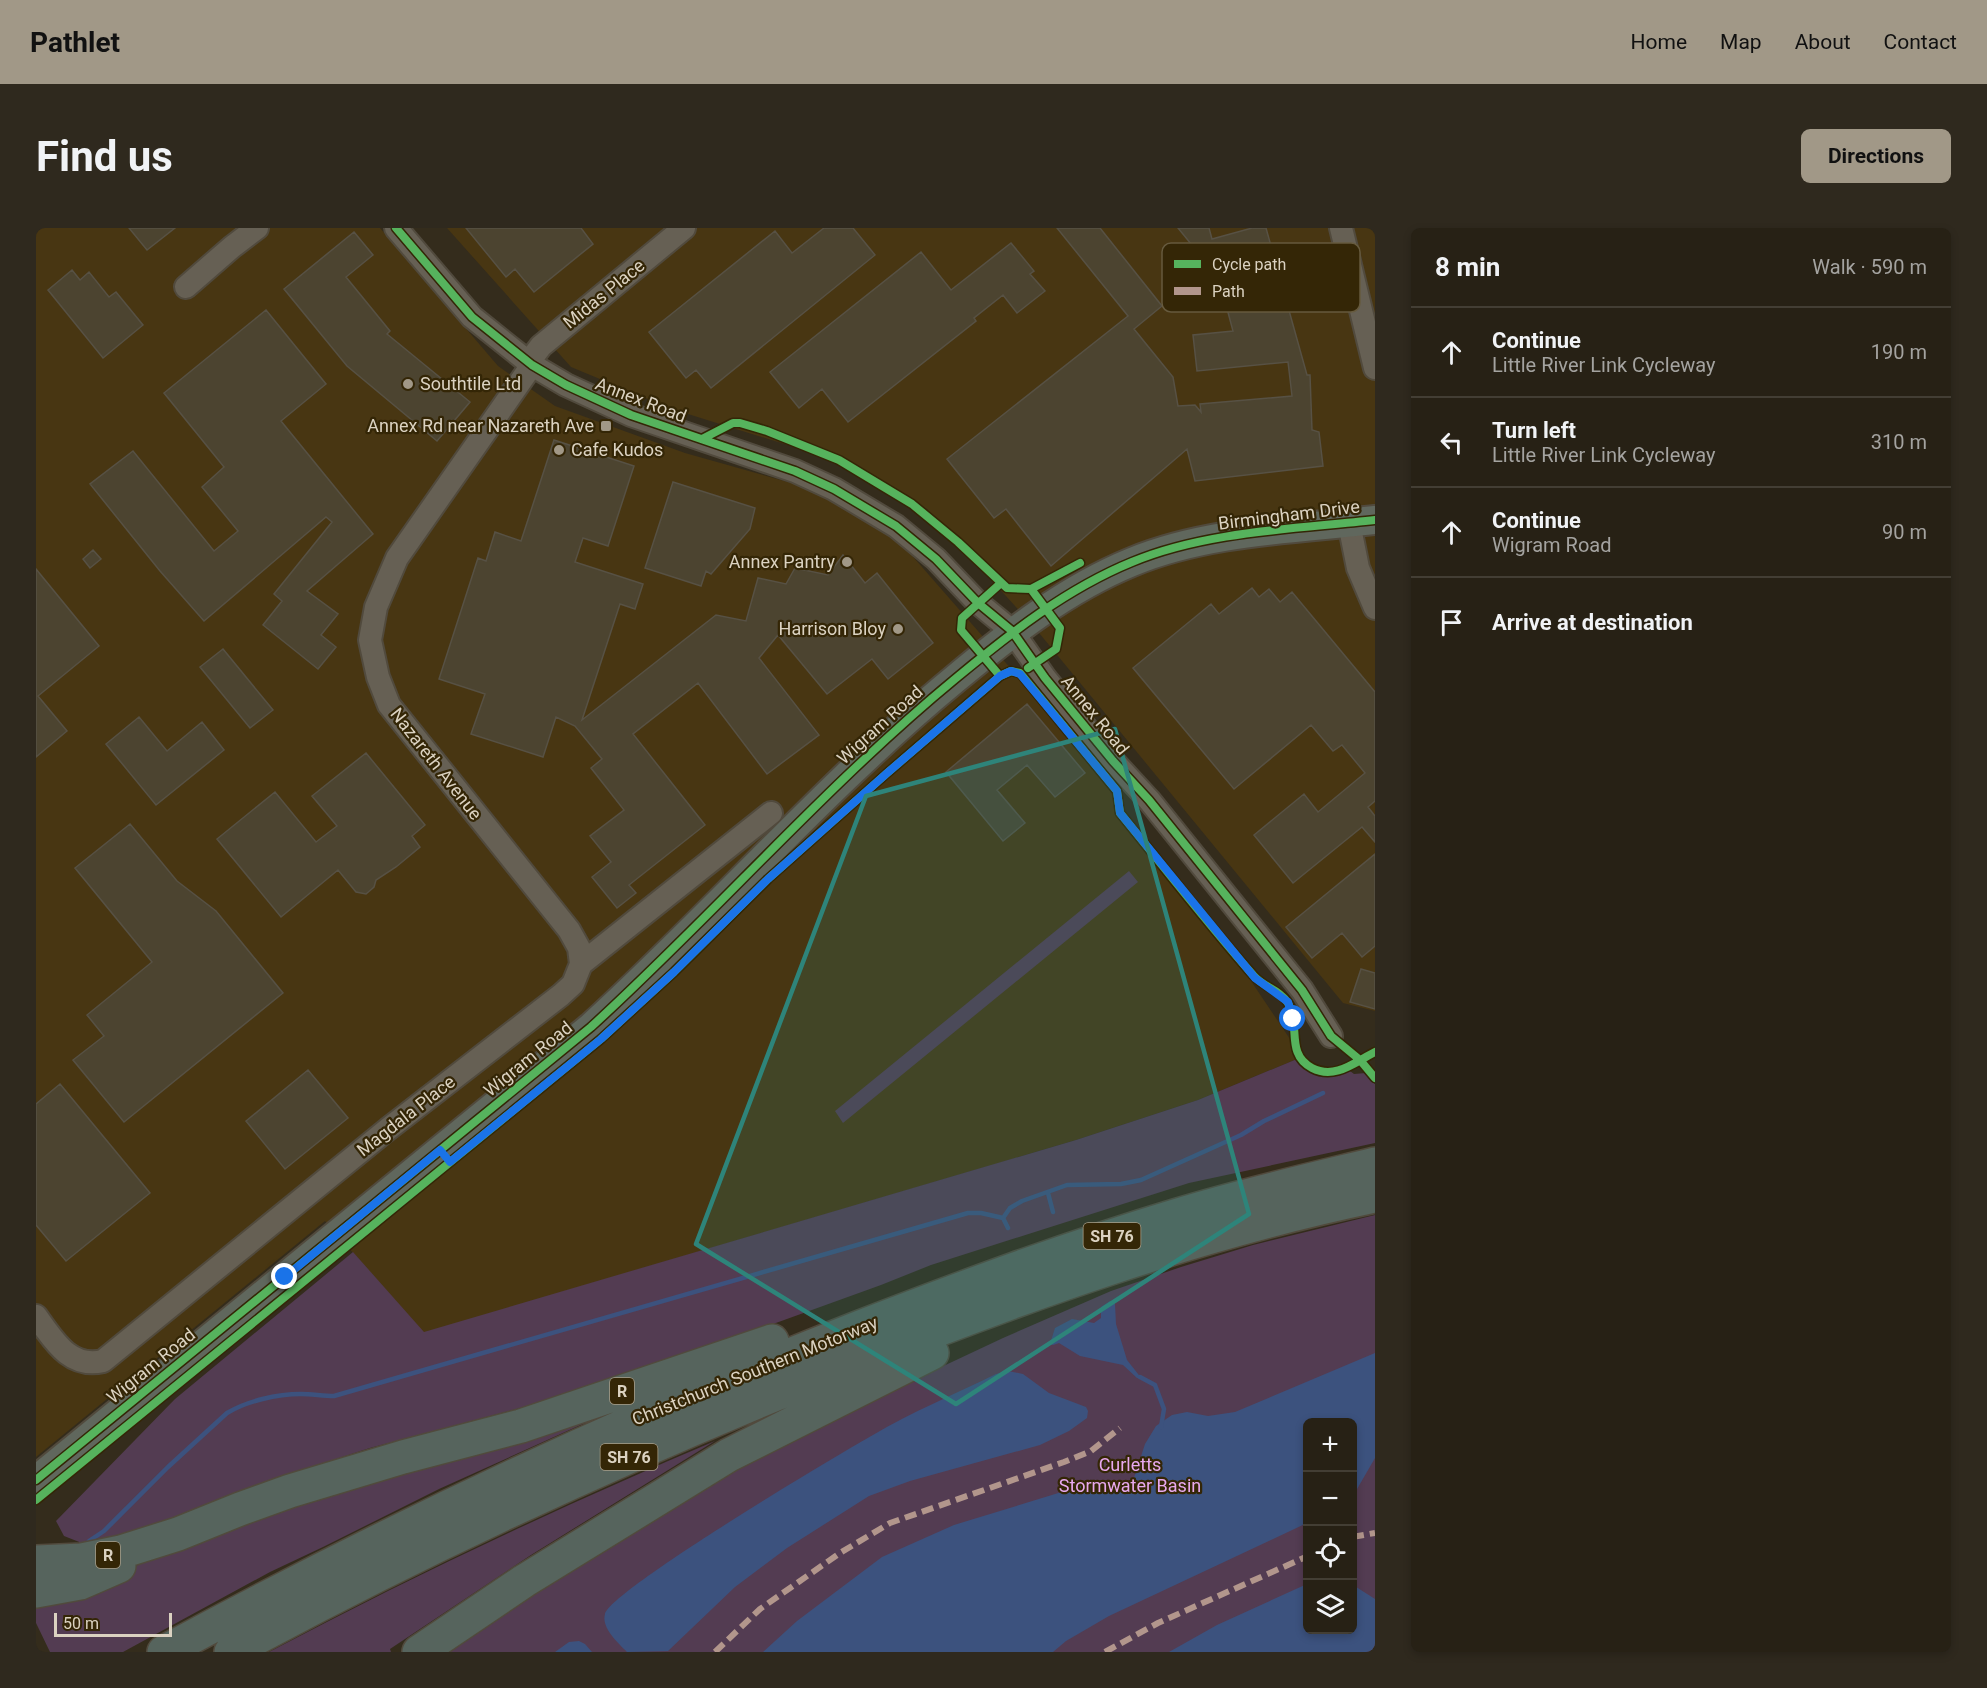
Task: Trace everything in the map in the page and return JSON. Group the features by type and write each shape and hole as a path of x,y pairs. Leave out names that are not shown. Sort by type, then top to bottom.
{"highway":[{"name":"Christchurch Southern Motorway","path":"164,1652 385,1536 535,1465 701,1392 913,1307 1090,1242 1178,1214 1375,1164"},
{"name":"Christchurch Southern Motorway","path":"231,1652 423,1553 598,1471 920,1336 1040,1292 1193,1242 1301,1212 1375,1196"},
{"path":"419,1652 524,1581 729,1455 896,1370 986,1328 1015,1312 1040,1292"},
{"name":"R","path":"36,1562 101,1557 178,1534 290,1491 403,1457 521,1426 847,1314 913,1307"},
{"path":"36,1591 92,1579 178,1534"}],"main road":[{"name":"Birmingham Drive","path":"1012,631 1100,576 1162,551 1216,538 1362,522"},
{"name":"Wigram Road","path":"36,1480 591,1027 636,986 868,755 927,701 1012,631"}],"street":[{"path":"186,287 257,228"},
{"name":"Annex Road","path":"396,228 472,317 530,364 566,385 631,415 795,471 834,489 886,520 946,568 978,603 1012,631 1045,677 1302,990 1331,1036"},
{"name":"Midas Place","path":"530,364 541,346 684,228"},
{"path":"1341,228 1345,243"},
{"path":"1360,306 1375,368"},
{"name":"Nazareth Avenue","path":"530,364 397,558 375,607 370,640 378,677 389,705 569,930 579,948 581,964"},
{"path":"1362,522 1358,568 1375,608"},
{"name":"Magdala Place","path":"36,1316 70,1357 87,1363 103,1361 388,1129 561,995 573,984 581,964 771,813"}],"highlighted area":[{"path":"1115,729 1249,1214 956,1404 696,1244 866,796"}],"shaded area":[{"path":"36,228 380,228 498,366 555,406 685,453 802,486 894,535 1020,679 1114,796 1115,814 1251,981 1290,1039 1297,1059 1198,1100 1076,1140 424,1333 325,1221 36,1457"},
{"path":"447,228 1375,228 1375,1011 1343,1003 1035,628 927,509 823,456 672,409 571,367"}],"green space":[{"path":"1129,871 1138,882 843,1123 835,1111"},
{"path":"1297,1059 1308,1069 1321,1074 1335,1075 1350,1071 1354,1074 1366,1073 1375,1084 1375,1143 1189,1183 931,1265 638,1373 565,1396 370,1448 296,1472 194,1509 171,1521 92,1547 64,1536 56,1521 175,1399 353,1252 424,1332 1076,1140 1198,1100"},
{"name":"Curletts Stormwater Basin","path":"1375,1215 1375,1652 445,1652 736,1469 886,1393 1003,1338 1111,1291 1253,1245"},
{"path":"616,1409 439,1489 270,1572 123,1652 50,1652 36,1623 36,1602 114,1576 157,1556 259,1516"},
{"path":"715,1441 531,1555 390,1649 391,1652 269,1652 490,1542"}],"water":[{"path":"1110,1301 1115,1304 1116,1324 1127,1360 1142,1379 1137,1378 1123,1365 1080,1356 1059,1343 1050,1344 1055,1328 1072,1319 1094,1323 1101,1318 1101,1307"},
{"path":"1375,1353 1375,1458 1357,1489 1357,1418 1303,1418 1303,1525 1109,1616 1066,1641 1053,1652 763,1652 797,1621 882,1557 954,1525 1091,1483 1111,1484 1133,1481 1145,1444 1156,1426 1172,1415 1187,1412 1208,1416 1235,1412"},
{"path":"1008,1371 1023,1374 1049,1393 1086,1407 1087,1418 1069,1431 1040,1445 910,1481 869,1496 787,1548 735,1587 668,1651 627,1652 611,1635 604,1619 605,1614 617,1600 683,1552 851,1447 918,1411 996,1374"},
{"path":"1303,1586 1303,1634 1357,1634 1357,1588 1375,1599 1375,1652 1169,1652 1217,1625"},
{"path":"579,1641 592,1652 555,1652 569,1642"}],"building":[{"path":"129,228 175,228 147,250"},
{"path":"466,228 581,228 593,244 534,292 515,269 506,277"},
{"path":"824,228 853,228 875,255 711,388 696,370 686,378 649,332 775,231 792,253"},
{"path":"1057,228 1100,228 1162,306 1134,329 1173,377 1178,406 1195,405 1201,412 1200,404 1292,396 1288,362 1197,371 1193,335 1233,331 1228,312 1289,312 1307,375 1310,375 1312,430 1319,432 1323,466 1195,481 1187,449 1051,566 1006,509 994,518 947,459 1128,316"},
{"path":"1178,228 1209,228 1212,239 1252,228 1266,228 1270,243 1190,243"},
{"path":"354,232 373,255 346,277 390,331 387,334 470,402 437,441 347,366 284,289"},
{"path":"1011,243 1034,271 1030,274 1045,291 1017,313 1003,295 974,318 976,321 848,422 822,389 799,408 770,372 921,252 951,290"},
{"path":"72,270 80,280 89,272 109,297 116,292 143,325 103,358 48,290"},
{"path":"266,310 326,384 281,421 373,534 307,591 338,614 321,635 336,647 318,669 263,625 282,601 274,594 332,522 326,517 204,621 160,571 90,484 133,451 214,551 238,531 202,487 224,467 164,393"},
{"path":"554,440 634,466 608,546 583,538 575,562 643,584 635,609 620,604 582,720 716,615 746,621 758,578 786,584 795,568 828,575 843,555 865,583 877,573 933,643 888,679 872,659 827,694 778,635 759,658 819,735 767,774 698,683 633,734 705,825 629,885 636,893 617,908 592,877 611,862 590,836 624,810 591,768 602,759 575,726 556,717 543,757 471,734 485,694 439,679 478,558 486,561 495,532 521,541"},
{"path":"673,482 755,508 750,529 711,574 706,571 701,586 645,568"},
{"path":"93,550 101,559 90,568 83,559"},
{"path":"36,569 99,646 38,696 67,731 36,757"},
{"path":"1252,588 1259,597 1269,589 1280,602 1292,592 1375,692 1375,801 1368,807 1375,816 1375,842 1362,827 1293,883 1254,835 1304,794 1318,812 1365,773 1342,745 1333,751 1311,725 1234,789 1133,668 1211,604 1219,614"},
{"path":"223,649 273,710 250,728 200,667"},
{"path":"1027,704 1085,773 1055,797 1027,765 997,790 1025,823 1003,841 946,772"},
{"path":"139,717 167,751 202,722 224,750 156,805 106,744"},
{"path":"366,753 425,825 412,836 420,847 376,880 374,887 366,894 356,892 338,870 281,917 217,839 275,792 316,842 337,826 312,796"},
{"path":"130,824 177,881 216,911 283,993 124,1122 73,1060 104,1036 87,1015 152,962 75,868"},
{"path":"1375,854 1375,946 1362,957 1342,933 1312,958 1286,927"},
{"path":"1361,969 1375,973 1375,1009 1350,1002"},
{"path":"308,1070 348,1118 285,1169 246,1121"},
{"path":"60,1084 150,1193 66,1261 36,1225 36,1104"}],"waterway":[{"path":"1003,1218 1010,1208 1022,1201 1067,1185 1121,1184 1141,1180 1241,1135 1264,1121 1323,1093"},
{"path":"1048,1193 1053,1212"},
{"path":"89,1541 104,1531 168,1467 227,1413 244,1405 292,1394 334,1396 968,1213 981,1213 1003,1218"},
{"path":"1003,1218 1008,1228"},
{"path":"1140,1377 1155,1385 1164,1409 1161,1427"}],"marked path":[{"path":"715,1652 760,1609 840,1553 890,1523 1091,1451 1120,1428"},
{"path":"1357,1536 1375,1533"},
{"path":"1105,1652 1158,1623 1303,1558"}],"cycle path":[{"path":"396,228 472,317 532,365 566,385 631,415 795,471 834,489 896,526 936,559 978,603 1012,631 1045,678 1113,761 1149,800 1302,990 1331,1036 1360,1060 1375,1078"},
{"path":"702,439 733,423 740,423 767,431 839,460 912,504 958,542 1007,588 1031,589 1080,563"},
{"path":"36,1480 591,1027 682,940 815,806 907,720 996,646 1039,614 1084,585 1132,562 1160,552 1221,537 1375,520"},
{"path":"1000,676 961,630 962,618 1001,583"},
{"path":"1028,668 1056,649 1060,628 1031,589"},
{"path":"36,1500 601,1039 674,972 768,879 1000,676 1011,671 1020,673 1117,791 1120,813 1219,935 1257,979 1281,995 1288,1003 1292,1012 1296,1047 1304,1062 1320,1071 1337,1071 1375,1052"}],"place":[{"name":"Southtile Ltd","path":"408,384"},
{"name":"Annex Rd near Nazareth Ave","path":"606,426"},
{"name":"Cafe Kudos","path":"559,450"},
{"name":"Annex Pantry","path":"847,562"},
{"name":"Harrison Bloy","path":"898,629"}],"route":[{"path":"285,1277 440,1150 450,1162 601,1039 674,972 768,879 935,731 1007,672 1020,674 1117,791 1120,813 1255,978 1288,1002 1293,1019"}]}
